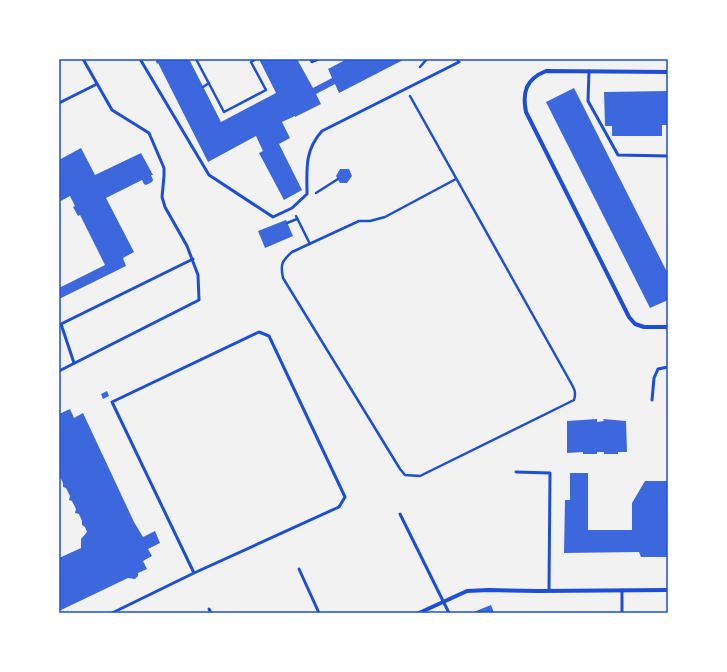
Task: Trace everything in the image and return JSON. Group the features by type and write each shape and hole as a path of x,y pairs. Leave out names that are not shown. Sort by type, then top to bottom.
{"street":[{"path":"668,72 546,71 536,75 529,83 525,93 524,103 526,112 629,317 635,324 668,327"},
{"path":"419,613 467,591 668,590"}],"lane":[{"path":"59,371 199,300 198,275 192,259 165,206 162,197 164,168 149,134 112,110 83,59"},
{"path":"140,59 209,175 272,217 292,208 307,194 307,157 312,144 322,131 459,62 457,59"},
{"path":"589,71 588,101 618,155 668,156"},
{"path":"59,103 96,84"},
{"path":"74,363 60,324 192,259"},
{"path":"112,613 194,573 339,507 345,497 269,336 259,332 112,402 194,573"},
{"path":"652,400 654,378 658,370 668,367"},
{"path":"516,472 550,473 549,590"},
{"path":"400,514 449,613"},
{"path":"299,569 319,613"},
{"path":"622,590 622,613"},
{"path":"209,609 211,613"}],"path":[{"path":"196,59 224,112 266,90 250,60 256,59"},
{"path":"310,59 312,62 319,59"},
{"path":"420,67 427,59"},
{"path":"203,87 209,83"},
{"path":"406,89 572,383 576,396 574,400 420,476 405,475 282,278 281,269 283,260 292,252 359,221 370,221 385,217 456,178"},
{"path":"307,194 313,194 338,179"},
{"path":"292,208 310,244"},
{"path":"288,223 297,219"}],"building":[{"path":"155,59 189,59 221,122 276,93 259,59 297,59 313,88 332,78 328,69 347,59 405,59 339,93 335,84 316,94 321,104 282,122 290,138 279,144 302,190 284,200 259,153 263,151 256,136 208,162"},
{"path":"574,88 668,274 668,300 650,308 546,102"},
{"path":"668,91 668,125 662,125 662,136 612,136 612,126 605,126 604,92"},
{"path":"81,148 95,175 141,153 153,175 151,175 153,180 146,185 142,180 106,198 134,252 123,258 126,266 59,299 59,288 105,265 80,215 78,216 73,207 75,206 70,196 59,202 59,160"},
{"path":"340,169 349,169 352,176 347,183 340,183 336,176"},
{"path":"286,220 293,236 265,248 258,231"},
{"path":"107,391 109,396 103,399 101,394"},
{"path":"70,409 74,418 83,413 134,522 143,537 155,531 160,543 148,549 152,556 143,561 147,569 138,573 138,576 135,579 128,578 59,611 59,558 81,548 81,539 87,532 85,527 82,525 79,514 75,513 76,509 72,501 69,500 70,496 66,488 63,487 63,483 59,475 59,414"},
{"path":"597,419 597,422 604,421 603,419 626,421 627,452 618,452 618,454 604,454 604,452 597,452 597,454 583,454 583,452 567,453 567,421"},
{"path":"570,473 588,473 588,530 632,530 632,503 645,481 668,481 668,557 641,557 639,552 564,553 565,500 570,500"},
{"path":"491,605 494,613 471,613"}]}
